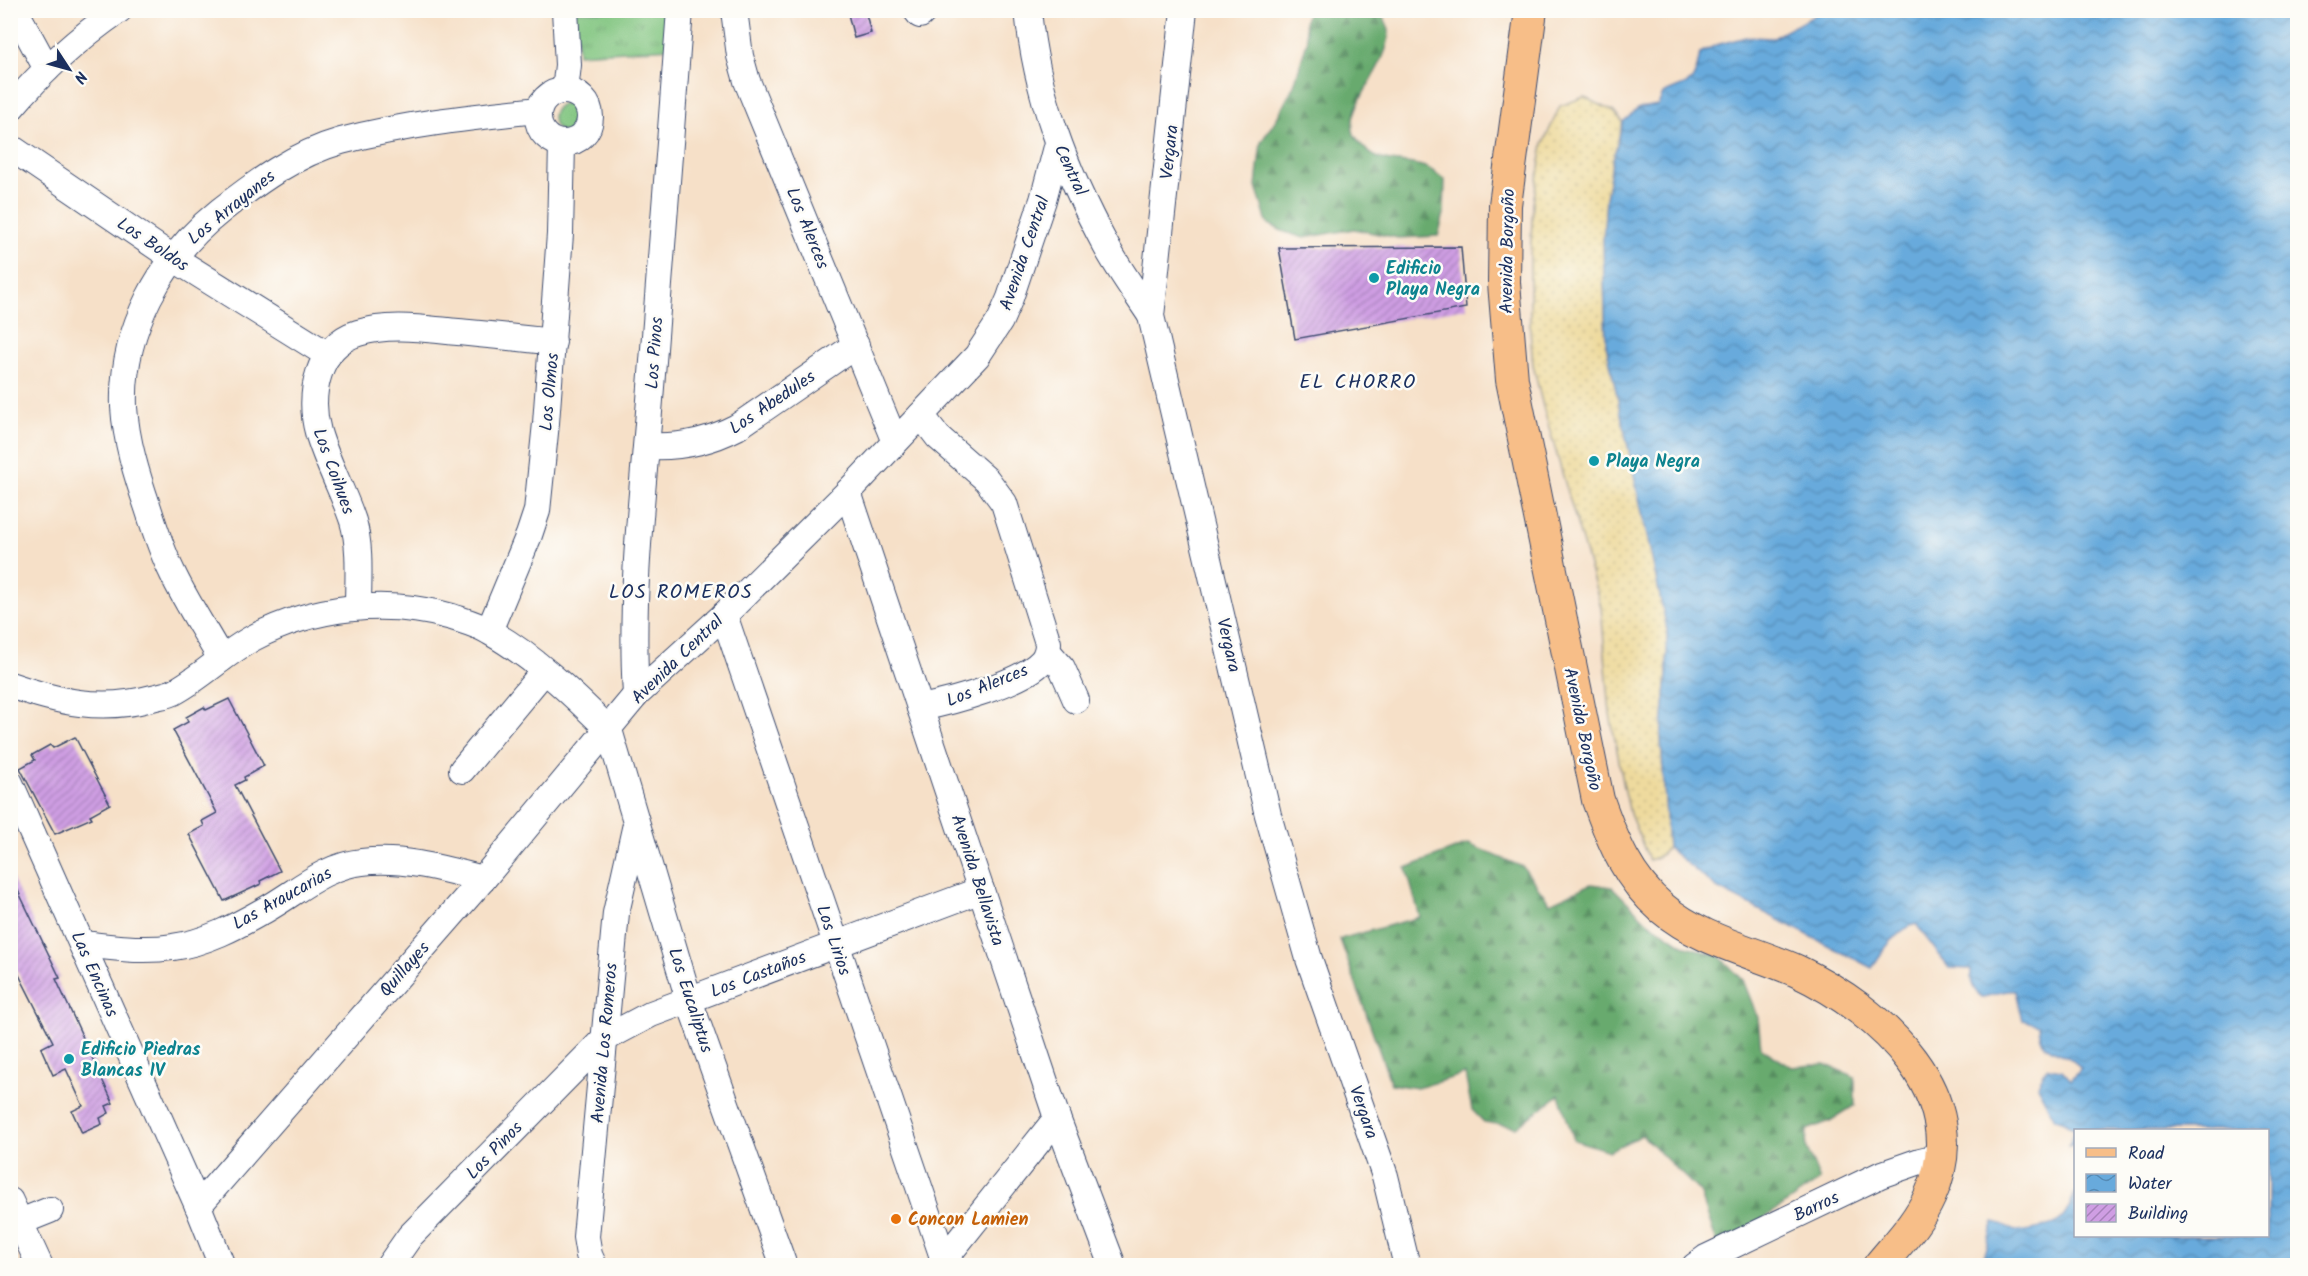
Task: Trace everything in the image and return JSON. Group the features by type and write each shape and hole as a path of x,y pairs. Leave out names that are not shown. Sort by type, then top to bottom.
{"main road":[{"name":"Avenida Borgoño","path":"1531,10 1505,205 1504,284 1508,346 1512,380 1598,800 1610,836 1634,878 1662,909 1697,931 1789,968 1852,1003 1899,1044 1925,1079 1933,1097 1940,1126 1941,1156 1937,1176 1924,1208 1879,1266"}],"street":[{"path":"15,10 47,69"},
{"path":"10,109 73,45 119,10"},
{"path":"565,10 568,65 565,91"},
{"name":"Los Pinos","path":"636,695 633,644 635,575 680,10"},
{"name":"Los Alerces","path":"734,10 740,56 747,81 895,442"},
{"path":"916,10 920,15 925,10"},
{"name":"Central","path":"1028,10 1041,93 1058,143 1106,246 1151,316"},
{"name":"Vergara","path":"1184,10 1151,316 1268,815 1309,958 1385,1176 1407,1266"},
{"path":"565,91 573,92 586,103 590,119 584,134 571,143 562,144 554,142 542,133 537,118 538,110 548,96 565,91"},
{"name":"Los Arrayanes","path":"221,659 172,572 154,527 135,469 124,408 127,363 139,320 159,278 173,258 200,228 253,185 290,162 339,142 393,130 538,110"},
{"name":"Avenida Central","path":"609,730 636,695 724,615 848,492 970,365 1000,321 1010,298 1058,143"},
{"name":"Los Olmos","path":"489,631 537,511 553,342 560,234 562,144"},
{"name":"Los Boldos","path":"10,147 173,258 328,355"},
{"name":"Los Coihues","path":"358,607 359,576 354,524 330,468 316,421 314,391 317,378 328,355 339,344 358,333 391,327 553,342"},
{"name":"Los Abedules","path":"647,446 686,446 721,435 737,427 856,345"},
{"name":"Los Alerces","path":"921,415 938,437 987,480 1004,503 1048,643 1048,652 1044,659 1024,675 953,702 921,708"},
{"name":"Avenida Bellavista","path":"848,492 1058,1118 1113,1266"},
{"path":"10,685 67,702 105,706 132,704 173,692 253,638 291,621 358,607 385,607 429,612 464,621 489,631 544,671 609,730"},
{"name":"Los Lirios","path":"724,615 943,1264"},
{"name":"Los Alerces","path":"1048,652 1062,668 1076,700"},
{"path":"462,770 544,671"},
{"name":"Los Eucaliptus","path":"609,730 689,1000 784,1266"},
{"name":"Quillayes","path":"198,1206 483,879 609,730"},
{"name":"Las Encinas","path":"10,783 198,1206 222,1266"},
{"name":"Avenida Los Romeros","path":"594,1266 589,1255 586,1237 604,1039 616,913 636,822"},
{"name":"Las Araucarias","path":"82,944 135,949 173,947 200,941 265,910 332,869 362,862 404,862 483,879"},
{"name":"Los Castaños","path":"604,1039 651,1014 981,890"},
{"name":"Los Pinos","path":"388,1266 410,1236 604,1039"},
{"path":"943,1264 1058,1118"},
{"name":"Barros","path":"1695,1266 1706,1258 1880,1175 1941,1156"},
{"path":"40,1266 14,1216 50,1210"}],"green space":[{"path":"575,11 688,11 671,48 578,54"},
{"path":"1308,11 1380,11 1389,29 1387,45 1355,111 1354,134 1366,150 1374,156 1425,167 1445,180 1444,214 1438,236 1398,238 1354,229 1304,238 1267,223 1256,186 1261,142 1277,118 1294,85 1307,42 1305,21"},
{"path":"568,103 579,107 583,118 579,129 568,133 557,129 553,118 557,107"},
{"path":"1468,844 1523,867 1550,903 1591,884 1612,887 1648,922 1683,945 1719,956 1743,980 1758,1018 1761,1048 1791,1067 1824,1064 1855,1077 1855,1105 1830,1121 1807,1130 1806,1146 1820,1180 1719,1249 1700,1192 1642,1135 1609,1151 1574,1140 1559,1095 1516,1127 1484,1122 1472,1110 1465,1074 1417,1088 1391,1084 1340,939 1420,917 1406,868"}],"sand":[{"name":"Playa Negra","path":"1584,97 1613,111 1623,122 1612,163 1606,199 1603,241 1606,344 1667,629 1667,675 1661,739 1668,848 1658,857 1649,860 1630,814 1610,714 1601,607 1543,407 1533,365 1530,330 1533,203 1543,144 1560,106"}],"water":[{"path":"1820,11 2297,11 2297,1265 1978,1265 1986,1251 1994,1222 2016,1231 2050,1225 2064,1216 2074,1195 2074,1237 2269,1237 2269,1129 2075,1129 2055,1119 2037,1086 2047,1068 2062,1070 2071,1080 2081,1068 2074,1061 2048,1048 2043,1043 2039,1025 2022,1020 2015,991 1982,997 1972,985 1971,969 1949,968 1916,924 1896,936 1872,968 1717,888 1668,848 1661,738 1667,675 1667,629 1606,344 1603,241 1606,199 1612,163 1623,122 1639,108 1658,105 1663,94 1690,81 1696,72 1700,53 1716,45 1746,37 1774,38"},
{"path":"2074,1132 2074,1144 2069,1146"}],"building":[{"path":"847,10 865,10 871,33 854,38"},
{"name":"Edificio Playa Negra","path":"1461,247 1466,308 1295,339 1279,248"},
{"path":"229,699 264,766 235,785 280,871 260,881 261,884 224,901 189,834 204,826 202,821 217,813 173,730 188,722 186,717 204,707 206,710"},
{"path":"75,737 110,804 90,815 92,818 55,834 20,768 35,760 32,755 50,745 53,748"},
{"path":"10,874 60,978 56,979 113,1103 106,1106 109,1113 100,1118 102,1124 82,1133 72,1111 83,1106 66,1069 53,1075 41,1048 53,1042 10,957"}],"place":[{"name":"Edificio Playa Negra","path":"1374,278"},
{"name":"Playa Negra","path":"1594,461"},
{"name":"Edificio Piedras Blancas IV","path":"69,1059"},
{"name":"Concon Lamien","path":"896,1219"}],"district":[{"name":"EL CHORRO","path":"1358,381"},
{"name":"LOS ROMEROS","path":"681,591"}]}
